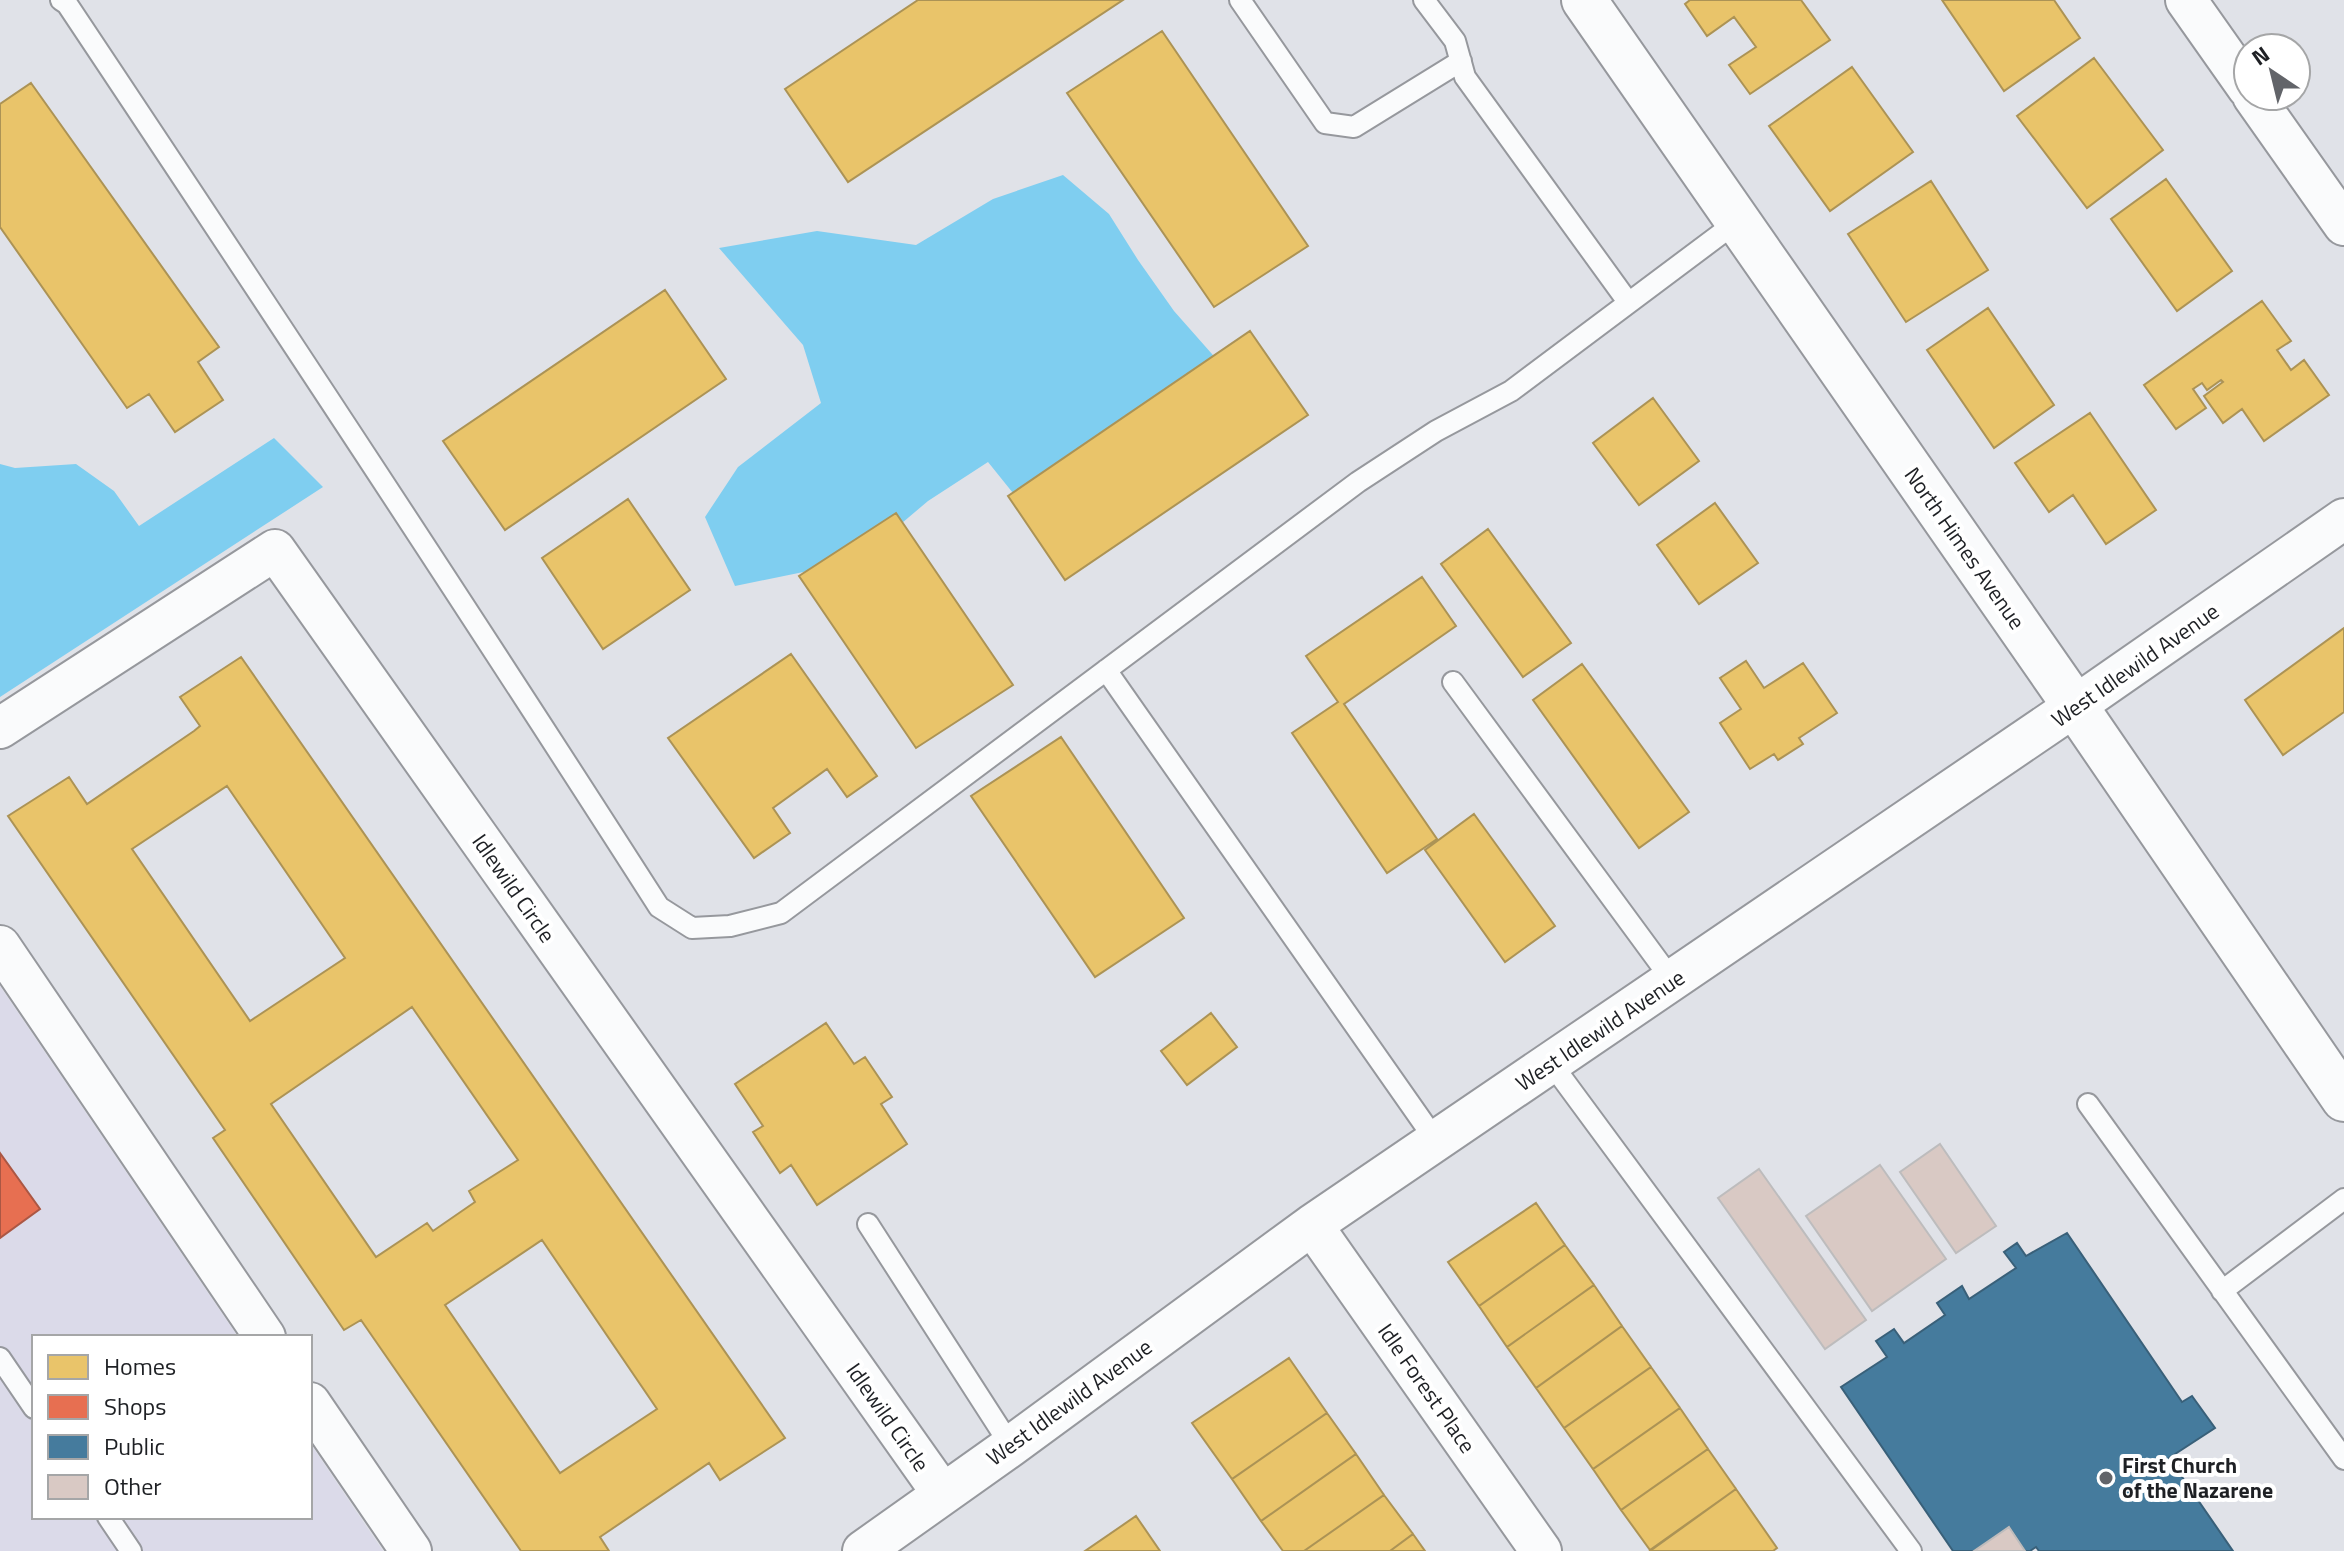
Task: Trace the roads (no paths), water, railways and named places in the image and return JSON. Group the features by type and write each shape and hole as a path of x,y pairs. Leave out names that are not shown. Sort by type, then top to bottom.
{"street":[{"name":"North Himes Avenue","path":"1584,0 2344,1099"},
{"path":"2203,6 2232,59"},
{"path":"2264,112 2344,225"},
{"name":"West Idlewild Avenue","path":"870,1549 942,1493 1011,1446 1312,1225 2075,706 2344,519"},
{"name":"Idlewild Circle","path":"0,728 275,550 942,1493"},
{"path":"0,946 264,1335"},
{"name":"Idle Forest Place","path":"1312,1225 1541,1551"},
{"path":"312,1406 411,1551"}],"lane":[{"path":"61,0 67,4 470,612 659,907 692,928 730,926 781,913 1358,482 1436,431 1511,391 1738,221"},
{"path":"1240,0 1325,123 1354,127 1461,61"},
{"path":"1424,0 1455,41 1465,77 1628,302"},
{"path":"1106,670 1436,1141"},
{"path":"1453,682 1672,980"},
{"path":"1551,1063 1911,1551"},
{"path":"2088,1104 2344,1459"},
{"path":"2222,1291 2344,1199"},
{"path":"868,1224 1011,1446"},
{"path":"0,1358 32,1405"},
{"path":"109,1519 131,1551"}],"water":[{"path":"1063,175 1109,214 1174,311 1227,371 1029,513 988,462 928,501 857,561 735,586 705,517 738,467 821,403 803,345 719,248 817,231 916,245 993,199"},
{"path":"274,438 323,487 0,697 0,464 15,468 76,464 114,491 139,526"}],"place":[{"name":"First Church of the Nazarene","path":"2106,1478"}]}
